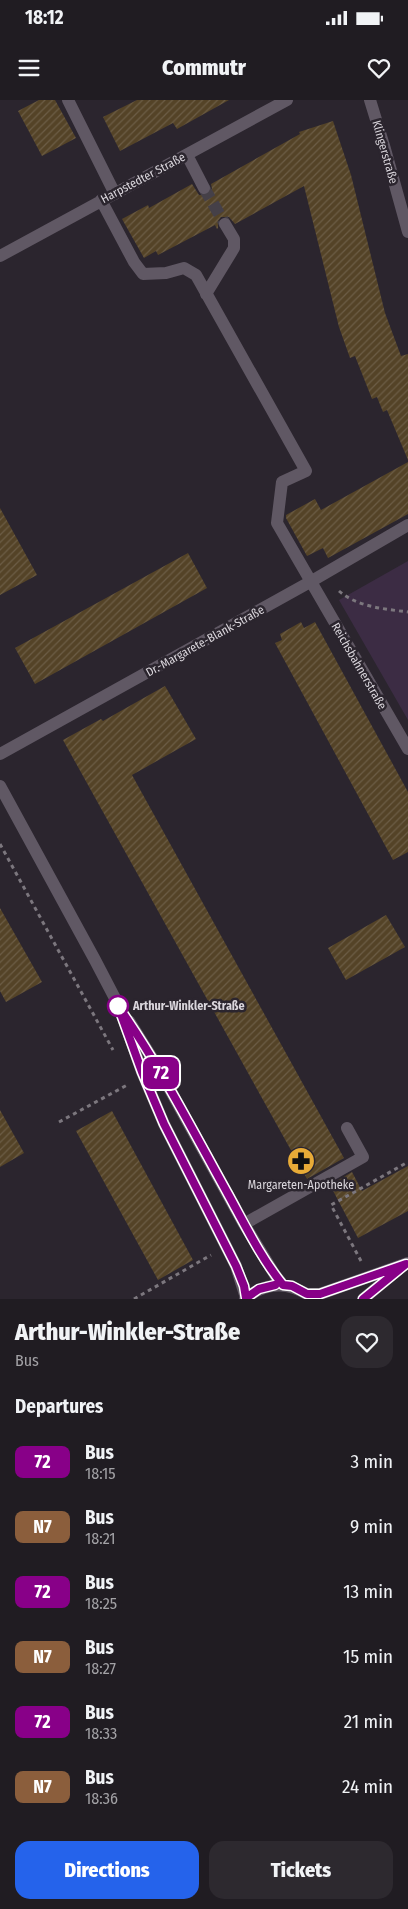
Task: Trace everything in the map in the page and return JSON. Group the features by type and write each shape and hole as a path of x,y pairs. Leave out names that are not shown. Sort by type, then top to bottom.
{"street":[{"path":"68,100 115,194"},
{"name":"Harpstedter Straße","path":"0,256 287,100"},
{"name":"Klingerstraße","path":"370,100 386,149 408,232"},
{"path":"187,154 204,188"},
{"path":"100,200 134,262 143,274 166,273 184,268 196,274 206,294"},
{"path":"206,294 234,248 234,239 225,224"},
{"name":"Reichsbahnerstraße","path":"206,294 306,471 282,482 277,522 310,582 408,748"},
{"name":"Dr.-Margarete-Blank-Straße","path":"0,754 322,576 408,525"},
{"path":"0,786 118,1006 157,1066 244,1224 274,1275 283,1285"},
{"path":"118,1006 142,1072 164,1124 236,1266 244,1286 245,1299 267,1286 283,1285 292,1286 311,1296 407,1263"},
{"path":"244,1224 363,1157 347,1128"},
{"path":"363,1299 407,1263"}],"path":[{"path":"322,576 346,597 375,607 408,612"},
{"path":"59,1122 130,1084"},
{"path":"359,1257 331,1205 408,1162"},
{"path":"134,1299 218,1251"}],"shaded area":[{"path":"408,561 408,720 339,600"}],"building":[{"path":"39,100 55,100 76,138 42,156 18,111"},
{"path":"137,100 229,100 177,129 173,123 120,151 103,117"},
{"path":"333,121 351,175 385,313 401,356 408,354 408,460 387,410 383,412 377,397 372,399 355,356 350,358 339,327 304,186 235,224 229,217 221,217 218,221 217,229 215,225 158,255 156,251 144,258 122,219 148,205 149,208 192,184 199,195 207,195 212,189 211,184 300,134 299,132"},
{"path":"408,462 408,514 328,558 323,548 307,556 286,515 315,499 321,510"},
{"path":"0,508 37,575 0,595"},
{"path":"188,553 207,588 35,684 15,648"},
{"path":"301,622 304,628 315,622 408,792 408,852 393,860 275,643 282,640 280,634"},
{"path":"165,686 196,739 132,775 344,1158 307,1179 63,740 101,719 103,721"},
{"path":"0,908 42,982 6,1002 0,991"},
{"path":"386,915 405,947 346,980 328,948"},
{"path":"0,1110 24,1153 0,1167"},
{"path":"112,1111 193,1260 158,1280 76,1131"},
{"path":"408,1166 408,1211 358,1238 330,1185 352,1172 362,1191"}],"tunnel":[{"path":"204,188 225,224"}],"bus line":[{"name":"72","path":"275,1285 259,1289 246,1298 244,1286 236,1266 164,1124 142,1072 118,1006 157,1066 244,1224 274,1275 283,1285 292,1286 307,1294 320,1294 406,1264 363,1299"}],"place":[{"name":"Arthur-Winkler-Straße","path":"118,1006"},
{"name":"Margareten-Apotheke","path":"301,1161"}]}
